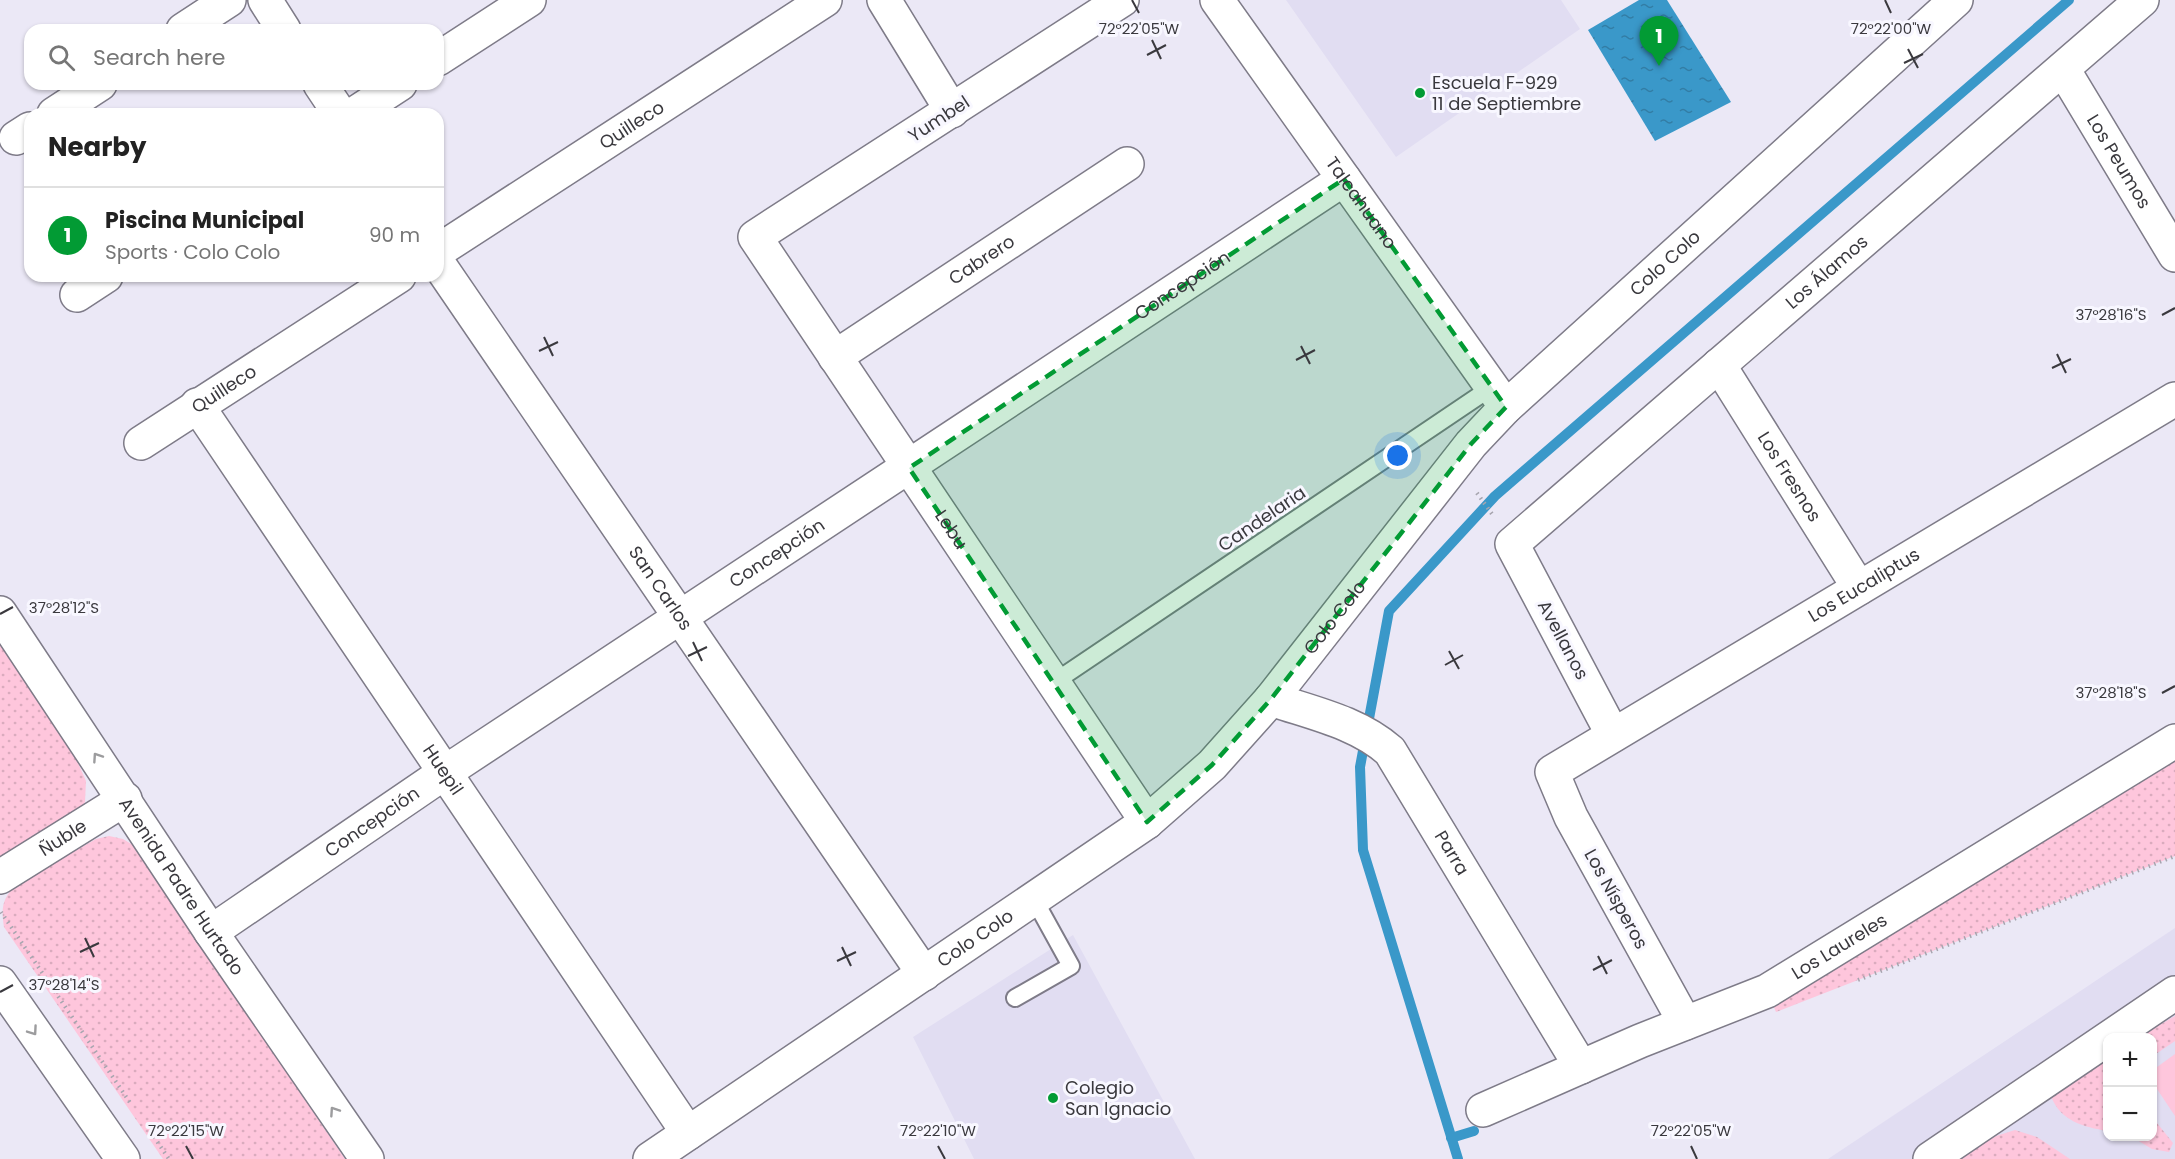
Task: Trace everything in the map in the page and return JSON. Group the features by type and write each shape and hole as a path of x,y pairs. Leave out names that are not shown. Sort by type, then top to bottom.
{"street":[{"path":"192,24 229,0"},
{"path":"265,0 280,24"},
{"path":"444,55 528,0"},
{"name":"Quilleco","path":"444,247 825,0"},
{"path":"884,0 952,111"},
{"name":"Yumbel","path":"755,237 1122,0"},
{"name":"Talcahuano","path":"1217,0 1499,397"},
{"name":"Colo Colo","path":"650,1159 1147,822 1212,765 1271,699 1472,444 1499,397 1956,0"},
{"name":"Los Álamos","path":"1512,544 2142,0"},
{"name":"Los Peumos","path":"2062,69 2175,255"},
{"path":"63,108 91,90"},
{"path":"324,90 336,108"},
{"path":"363,108 391,90"},
{"name":"Cabrero","path":"836,357 1127,164"},
{"name":"Concepción","path":"211,932 444,773 1344,179"},
{"name":"Lebu","path":"755,237 1147,822"},
{"name":"San Carlos","path":"444,272 679,619 924,974"},
{"path":"76,295 97,282"},
{"name":"Quilleco","path":"141,443 390,282"},
{"name":"Los Fresnos","path":"1719,365 1859,588"},
{"name":"Huepil","path":"197,405 688,1133"},
{"name":"Los Eucaliptus","path":"1552,772 1859,588 2173,406"},
{"name":"Avellanos","path":"1512,544 1613,735"},
{"name":"Avenida Padre Hurtado","path":"0,613 126,799 211,932 367,1159"},
{"name":"Parra","path":"1271,699 1365,733 1390,751 1581,1067"},
{"name":"Los Laureles","path":"1483,1110 1685,1023 1767,991 2175,741"},
{"name":"Los Nísperos","path":"1552,772 1571,817 1685,1023"},
{"name":"Ñuble","path":"0,877 126,799"},
{"path":"0,983 123,1159"},
{"path":"1930,1159 2175,993"}],"lane":[{"name":"Candelaria","path":"1053,683 1499,397"},
{"path":"1015,998 1071,966 1034,898"}],"path":[{"path":"0,911 136,1111"},
{"path":"149,1130 169,1159"}],"highlighted area":[{"path":"1344,179 1506,407 1471,444 1271,699 1212,765 1147,822 909,468"}],"shaded area":[{"name":"Escuela F-929 11 de Septiembre","path":"1286,0 1561,0 1580,29 1396,157"},
{"path":"0,642 75,756 86,781 85,802 75,817 0,864"},
{"path":"2175,741 2175,856 1776,1012 1767,991"},
{"path":"109,836 123,839 133,845 345,1159 163,1159 4,927 4,904 8,894 17,884 96,839"},
{"path":"2175,928 2175,1159 1828,1159"},
{"name":"Colegio San Ignacio","path":"1073,935 1195,1159 974,1159 913,1037"},
{"path":"2175,1016 2175,1041 2157,1053 2157,1033 2146,1033"},
{"path":"2175,1054 2175,1116 2157,1089 2157,1067"},
{"path":"2103,1059 2103,1130 2082,1125 2067,1117 2055,1105 2051,1096"},
{"path":"2157,1123 2173,1143 2169,1152 2152,1149 2139,1141 2157,1141"},
{"path":"2015,1130 2037,1137 2070,1159 1957,1159 1996,1136"}],"water":[{"path":"1639,0 1667,0 1731,102 1655,141 1588,30"}],"waterway":[{"path":"1458,1159 1363,850 1360,767 1389,611 1495,496 2069,0"},
{"path":"1451,1138 1474,1131"}],"place":[{"name":"Piscina Municipal","path":"1659,66"},
{"name":"Escuela F-929 11 de Septiembre","path":"1420,93"},
{"name":"Colegio San Ignacio","path":"1053,1098"}]}
